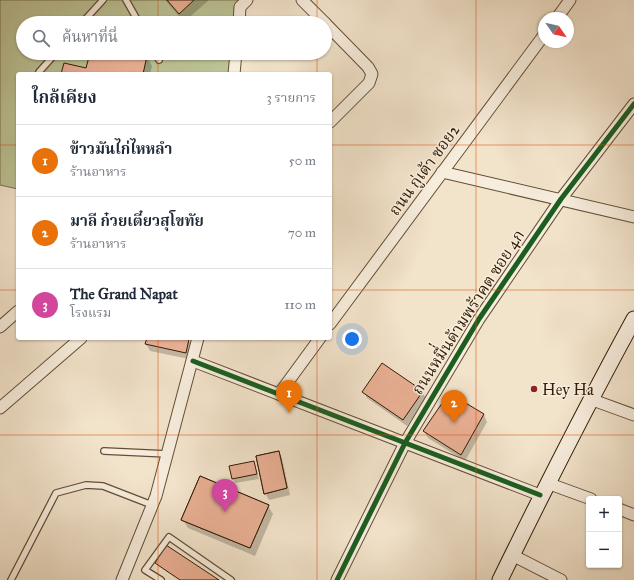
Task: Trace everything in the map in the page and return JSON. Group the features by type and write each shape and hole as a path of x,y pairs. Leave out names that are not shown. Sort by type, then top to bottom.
{"street":[{"path":"239,16 240,7 247,0"},
{"path":"302,0 318,16"},
{"path":"561,12 570,0"},
{"path":"332,30 368,67 372,74 369,83 332,120"},
{"name":"ถนน กู่เต้า ซอย2","path":"332,321 538,43"},
{"path":"234,72 235,60"},
{"name":"ถนนหมื่่นด้ามพร้าคต ซอย 4ก","path":"337,580 405,443 479,319 561,200 634,104"},
{"path":"442,172 634,217"},
{"path":"0,327 16,313"},
{"path":"500,580 590,399 634,319"},
{"path":"0,408 79,340"},
{"path":"122,580 152,505 168,454 198,340"},
{"path":"279,394 319,340"},
{"path":"193,361 405,443 544,489 586,498"},
{"path":"590,399 634,415"},
{"path":"622,511 634,515"},
{"path":"512,556 561,580"}],"lane":[{"path":"88,16 103,0"},
{"path":"126,0 135,16"},
{"path":"39,72 50,60"},
{"path":"104,451 168,454"},
{"path":"11,580 56,493 86,485 103,486 152,505"},
{"path":"161,580 145,570 169,537 231,580"}],"green space":[{"path":"0,0 240,0 236,16 16,16 16,60 231,60 230,72 16,72 16,189 0,185"}],"building":[{"path":"167,0 194,0 179,14"},
{"path":"88,60 146,60 143,72 62,72 64,63 86,68"},
{"path":"146,340 189,340 186,353 145,344"},
{"path":"382,363 423,391 403,420 362,392"},
{"path":"449,393 484,414 461,455 423,431"},
{"path":"279,451 287,488 264,494 256,456"},
{"path":"279,451 287,488 264,494 256,456"},
{"path":"254,461 257,474 232,479 229,466"},
{"path":"200,476 269,505 250,548 181,520"},
{"path":"200,476 269,505 250,548 181,520"},
{"path":"166,545 219,580 180,580 155,563"}],"cycle path":[{"path":"337,580 405,443 479,319 561,199 634,104"},
{"path":"193,361 540,495"}],"place":[{"name":"Hey Ha","path":"534,389"},
{"name":"ข้าวมันไก่ไหหลำ","path":"289,413"},
{"name":"มาลี ก๋วยเตี๋ยวสุโขทัย","path":"454,423"},
{"name":"The Grand Napat","path":"225,512"}]}
